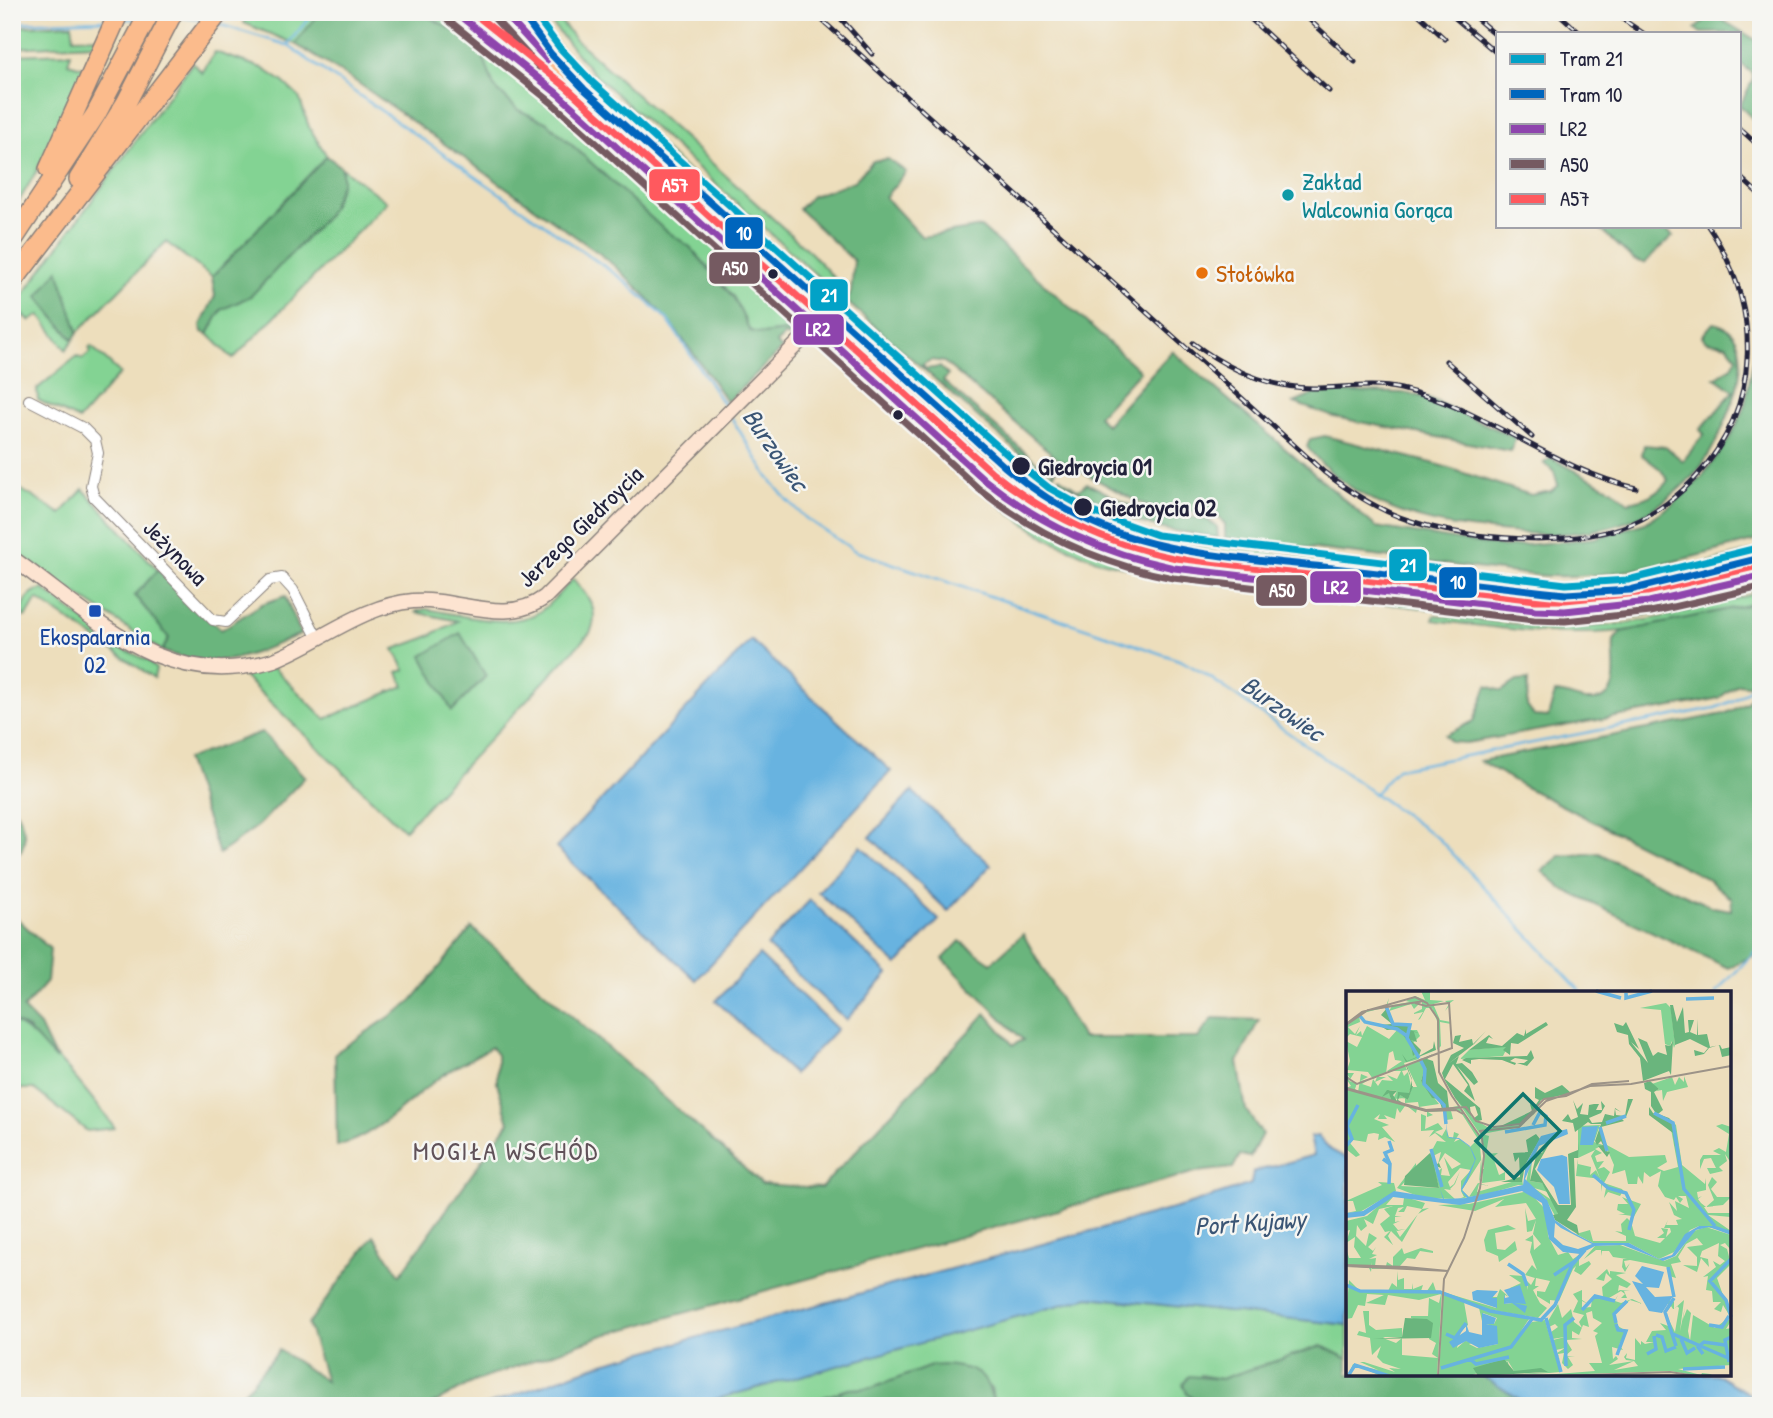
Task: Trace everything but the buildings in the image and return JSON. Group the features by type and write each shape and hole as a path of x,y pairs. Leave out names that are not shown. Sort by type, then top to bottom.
{"highway":[{"path":"17,234 62,143 93,65 119,12"},
{"path":"17,234 69,158 122,68 150,12"},
{"path":"37,249 144,68 173,12"},
{"path":"12,282 88,188 219,12"}],"main road":[{"path":"455,12 558,94 1024,497 1059,519 1115,542 1196,558 1566,599 1630,594 1761,563"},
{"path":"503,12 588,100 1010,500 1075,540 1125,558 1217,573 1572,612 1637,606 1761,576"}],"street":[{"name":"Jerzego Giedroycia","path":"12,558 126,641 168,661 213,669 254,666 393,604 415,600 506,611 534,604 819,321"},
{"name":"Jeżynowa","path":"29,400 73,422 92,436 98,446 91,486 94,497 213,620 226,622 270,580 282,578 293,590 318,639"}],"green space":[{"path":"245,12 320,12 295,44 244,23"},
{"path":"320,12 420,12 479,44 494,87 518,110 548,123 661,227 690,247 734,298 750,331 763,334 792,330 789,337 785,335 776,343 782,349 727,402 671,324 640,290 603,256 358,83 295,44"},
{"path":"420,12 445,12 510,60 790,312 795,325 792,330 763,334 750,331 734,298 690,247 661,227 548,123 518,110 494,87 479,44"},
{"path":"462,12 497,12 760,265"},
{"path":"509,12 530,12 558,50 593,86 831,299 816,296 773,253 759,250 604,108"},
{"path":"542,12 553,12 575,39 812,254 835,279 835,292 592,72"},
{"path":"1712,14 1761,43 1761,127 1742,108 1742,102 1753,79 1751,72 1742,65 1742,32 1700,32 1695,29"},
{"path":"72,24 74,38 98,37 94,44 12,48 12,27"},
{"path":"215,52 262,68 283,82 299,97 309,127 327,156 212,277 166,242 78,332 58,271 38,297 73,340 66,350 40,315 30,321 24,315 12,329 12,310 193,62 202,73"},
{"path":"71,53 68,63 86,68 60,131 12,213 12,55"},
{"path":"327,156 342,168 342,182 328,215 251,296 221,310 208,334 202,332 201,325 215,296 212,277"},
{"path":"888,159 906,172 885,197 922,237 981,227 1140,371 1098,416 1106,425 1172,351 1376,527 1504,547 1595,538 1645,523 1673,504 1701,478 1729,439 1744,410 1753,362 1761,364 1761,539 1648,567 1562,576 1533,575 1225,538 1225,524 1217,515 1150,507 1136,501 1058,459 944,362 931,360 922,365 926,369 940,367 948,375 943,381 1049,473 1057,469 1050,480 847,302 851,292 854,261 799,209 812,196 854,181 873,161"},
{"path":"342,168 387,202 233,359 208,334 216,318 227,305 239,302 269,275 320,222 333,204 341,185"},
{"path":"1599,228 1664,228 1673,236 1645,263 1634,260"},
{"path":"58,270 78,332 73,340 38,297"},
{"path":"841,309 995,448 999,457 1010,468 1042,492 1039,496 969,440 940,405 841,315"},
{"path":"1713,323 1730,331 1739,347 1740,368 1736,392 1717,440 1695,474 1672,495 1636,518 1607,528 1548,534 1469,528 1423,519 1380,504 1359,493 1323,465 1307,447 1310,439 1325,436 1436,464 1531,495 1551,491 1558,485 1554,472 1544,463 1551,458 1613,490 1628,502 1639,500 1656,492 1668,480 1660,469 1642,455 1644,445 1666,447 1683,461 1704,434 1700,430 1734,391 1715,378 1732,367 1737,357 1727,345 1706,341 1702,336"},
{"path":"91,346 120,373 79,420 38,400 37,389 77,356 82,359 91,352"},
{"path":"1405,393 1428,398 1516,438 1510,451 1334,417 1294,403 1315,394"},
{"path":"913,425 1017,512 1431,606 1430,609 1166,577 1097,560 1049,539 1015,517 916,433"},
{"path":"1059,477 1079,490 1087,483 1141,511 1206,519 1217,527 1218,538 1163,529 1110,513 1111,508 1057,480"},
{"path":"12,484 61,514 83,489 158,570 135,596 169,638 162,651 12,551"},
{"path":"1049,491 1108,523 1174,543 1217,546 1216,552 1149,540 1085,520 1044,499"},
{"path":"1224,547 1535,585 1564,586 1593,585 1649,576 1761,549 1761,554 1651,581 1576,590 1223,553"},
{"path":"158,570 221,630 262,604 285,596 301,634 249,655 217,661 200,661 162,651 169,638 135,595"},
{"path":"573,579 588,597 593,610 590,633 404,830 241,674 273,667 325,719 404,686 398,672 405,670 394,649 425,638 458,621 415,612 425,609 485,620 515,620 542,610"},
{"path":"1761,581 1761,587 1677,609 1592,622 1514,619 1436,610 1437,606"},
{"path":"43,589 119,647 149,661 156,669 154,678 37,599 27,616 23,617 27,598 33,592"},
{"path":"1761,592 1761,602 1666,624 1609,632 1543,632 1433,620 1435,615 1539,626 1602,626 1662,617"},
{"path":"1761,602 1761,952 1728,968 1564,890 1542,871 1560,856 1599,853 1713,907 1731,910 1732,899 1706,878 1523,786 1480,761 1724,714 1748,701 1754,686 1738,684 1719,698 1701,702 1466,743 1451,742 1445,735 1474,721 1487,686 1502,691 1517,681 1528,680 1527,706 1534,716 1548,717 1555,693 1588,700 1608,695 1614,679 1614,640 1621,632"},
{"path":"460,633 486,676 452,711 422,656"},
{"path":"12,642 17,668 19,707 17,746 12,748"},
{"path":"262,732 305,777 259,825 219,854 186,759"},
{"path":"12,805 23,826 24,841 23,848 12,860"},
{"path":"12,914 50,949 47,982 23,1009 40,1026 56,1060 28,1029 12,1021"},
{"path":"472,928 762,1184 821,1188 986,1013 1013,1045 1023,1040 943,959 960,941 991,963 1023,934 1082,1038 1198,1038 1213,1018 1259,1020 1238,1062 1246,1110 1262,1134 1250,1157 1240,1155 1233,1168 1196,1172 604,1335 473,1382 429,1406 232,1406 279,1350 326,1381 308,1324 374,1236 400,1275 509,1122 497,1083 497,1055 491,1047 440,1077 378,1126 337,1146 335,1053 409,1004"},
{"path":"12,1021 54,1055 115,1128 87,1131 34,1089 12,1089"},
{"path":"1089,1297 1346,1325 1346,1358 1321,1346 1221,1379 1200,1375 1196,1401 1206,1406 994,1406 991,1387 932,1366 872,1388 849,1389 797,1406 691,1406"},
{"path":"1322,1346 1346,1358 1346,1376 1482,1376 1531,1406 1478,1406 1470,1401 1435,1406 1206,1406 1187,1394 1183,1384 1189,1376 1221,1379"},
{"path":"943,1365 972,1370 978,1374 988,1386 994,1406 797,1406 849,1389 872,1388 931,1366"}],"water":[{"path":"751,640 891,771 696,980 556,848"},
{"path":"912,791 991,865 948,911 870,837"},
{"path":"861,846 939,920 897,965 818,892"},
{"path":"810,900 888,974 846,1020 767,946"},
{"path":"759,955 837,1029 794,1074 716,1001"},
{"name":"Port Kujawy","path":"1318,1136 1331,1150 1346,1158 1346,1325 1089,1297 691,1406 484,1406 603,1363 1187,1205 1251,1184 1253,1172 1314,1155 1310,1137"},
{"path":"1482,1376 1719,1376 1761,1401 1761,1406 1531,1406"}],"waterway":[{"path":"287,45 314,12"},
{"name":"Burzowiec","path":"181,17 202,20"},
{"name":"Burzowiec","path":"125,19 139,19"},
{"name":"Burzowiec","path":"12,23 107,20"},
{"name":"Burzowiec","path":"218,24 287,45 621,278 667,319 726,408"},
{"name":"Burzowiec","path":"731,417 768,477 786,499 807,519 855,551 1182,661 1205,674 1439,839 1580,991"},
{"path":"1374,794 1397,769 1715,708 1751,688 1761,669"},
{"name":"Burzowiec","path":"1718,991 1761,945"}],"railway":[{"path":"813,12 1324,472 1376,506 1399,517 1434,528 1521,539 1551,539 1608,532 1649,515 1695,478 1717,449 1733,419 1743,387 1747,355 1746,322 1738,289 1726,257 1709,228"},
{"path":"835,12 872,54"},
{"path":"1243,12 1329,91"},
{"path":"1301,12 1355,62"},
{"path":"1416,12 1445,39"},
{"path":"1448,12 1496,52"},
{"path":"1469,12 1496,35"},
{"path":"1557,12 1579,32"},
{"path":"1612,12 1642,32"},
{"path":"1742,131 1761,148"},
{"path":"1742,179 1761,196"},
{"path":"1193,343 1235,369 1282,385 1316,388 1390,387 1432,398 1576,467 1636,488"},
{"path":"1446,361 1532,437"}],"tram line":[{"name":"21","path":"533,12 559,47 591,81 1011,458 1049,488 1090,511 1157,535 1566,584 1628,580 1761,547"},
{"name":"10","path":"525,18 551,54 584,89 1004,466 1043,496 1082,518 1121,534 1200,553 1566,594 1630,590 1761,558"}],"transit line":[{"name":"LR2","path":"455,12 558,94 986,481 1029,511 1098,546 1174,568 1535,610 1565,611 1649,602 1761,576"},
{"name":"A57","path":"472,12 565,86 993,473 1035,503 1102,536 1176,558 1536,600 1647,592 1758,566"},
{"name":"LR2","path":"503,12 547,60"},
{"name":"A57","path":"517,12 555,53"},
{"name":"A50","path":"495,19 539,67"},
{"name":"A50","path":"448,20 551,102 979,489 1024,520 1070,546 1120,565 1173,578 1534,620 1565,621 1651,612 1761,587"}],"place":[{"name":"Zakład Walcownia Gorąca","path":"1288,195"},
{"name":"Stołówka","path":"1202,273"},
{"name":"Giedroycia 01","path":"1021,466"},
{"name":"Giedroycia 02","path":"1083,507"},
{"name":"Ekospalarnia 02","path":"95,611"}],"district":[{"name":"MOGIŁA WSCHÓD","path":"506,1150"}]}
